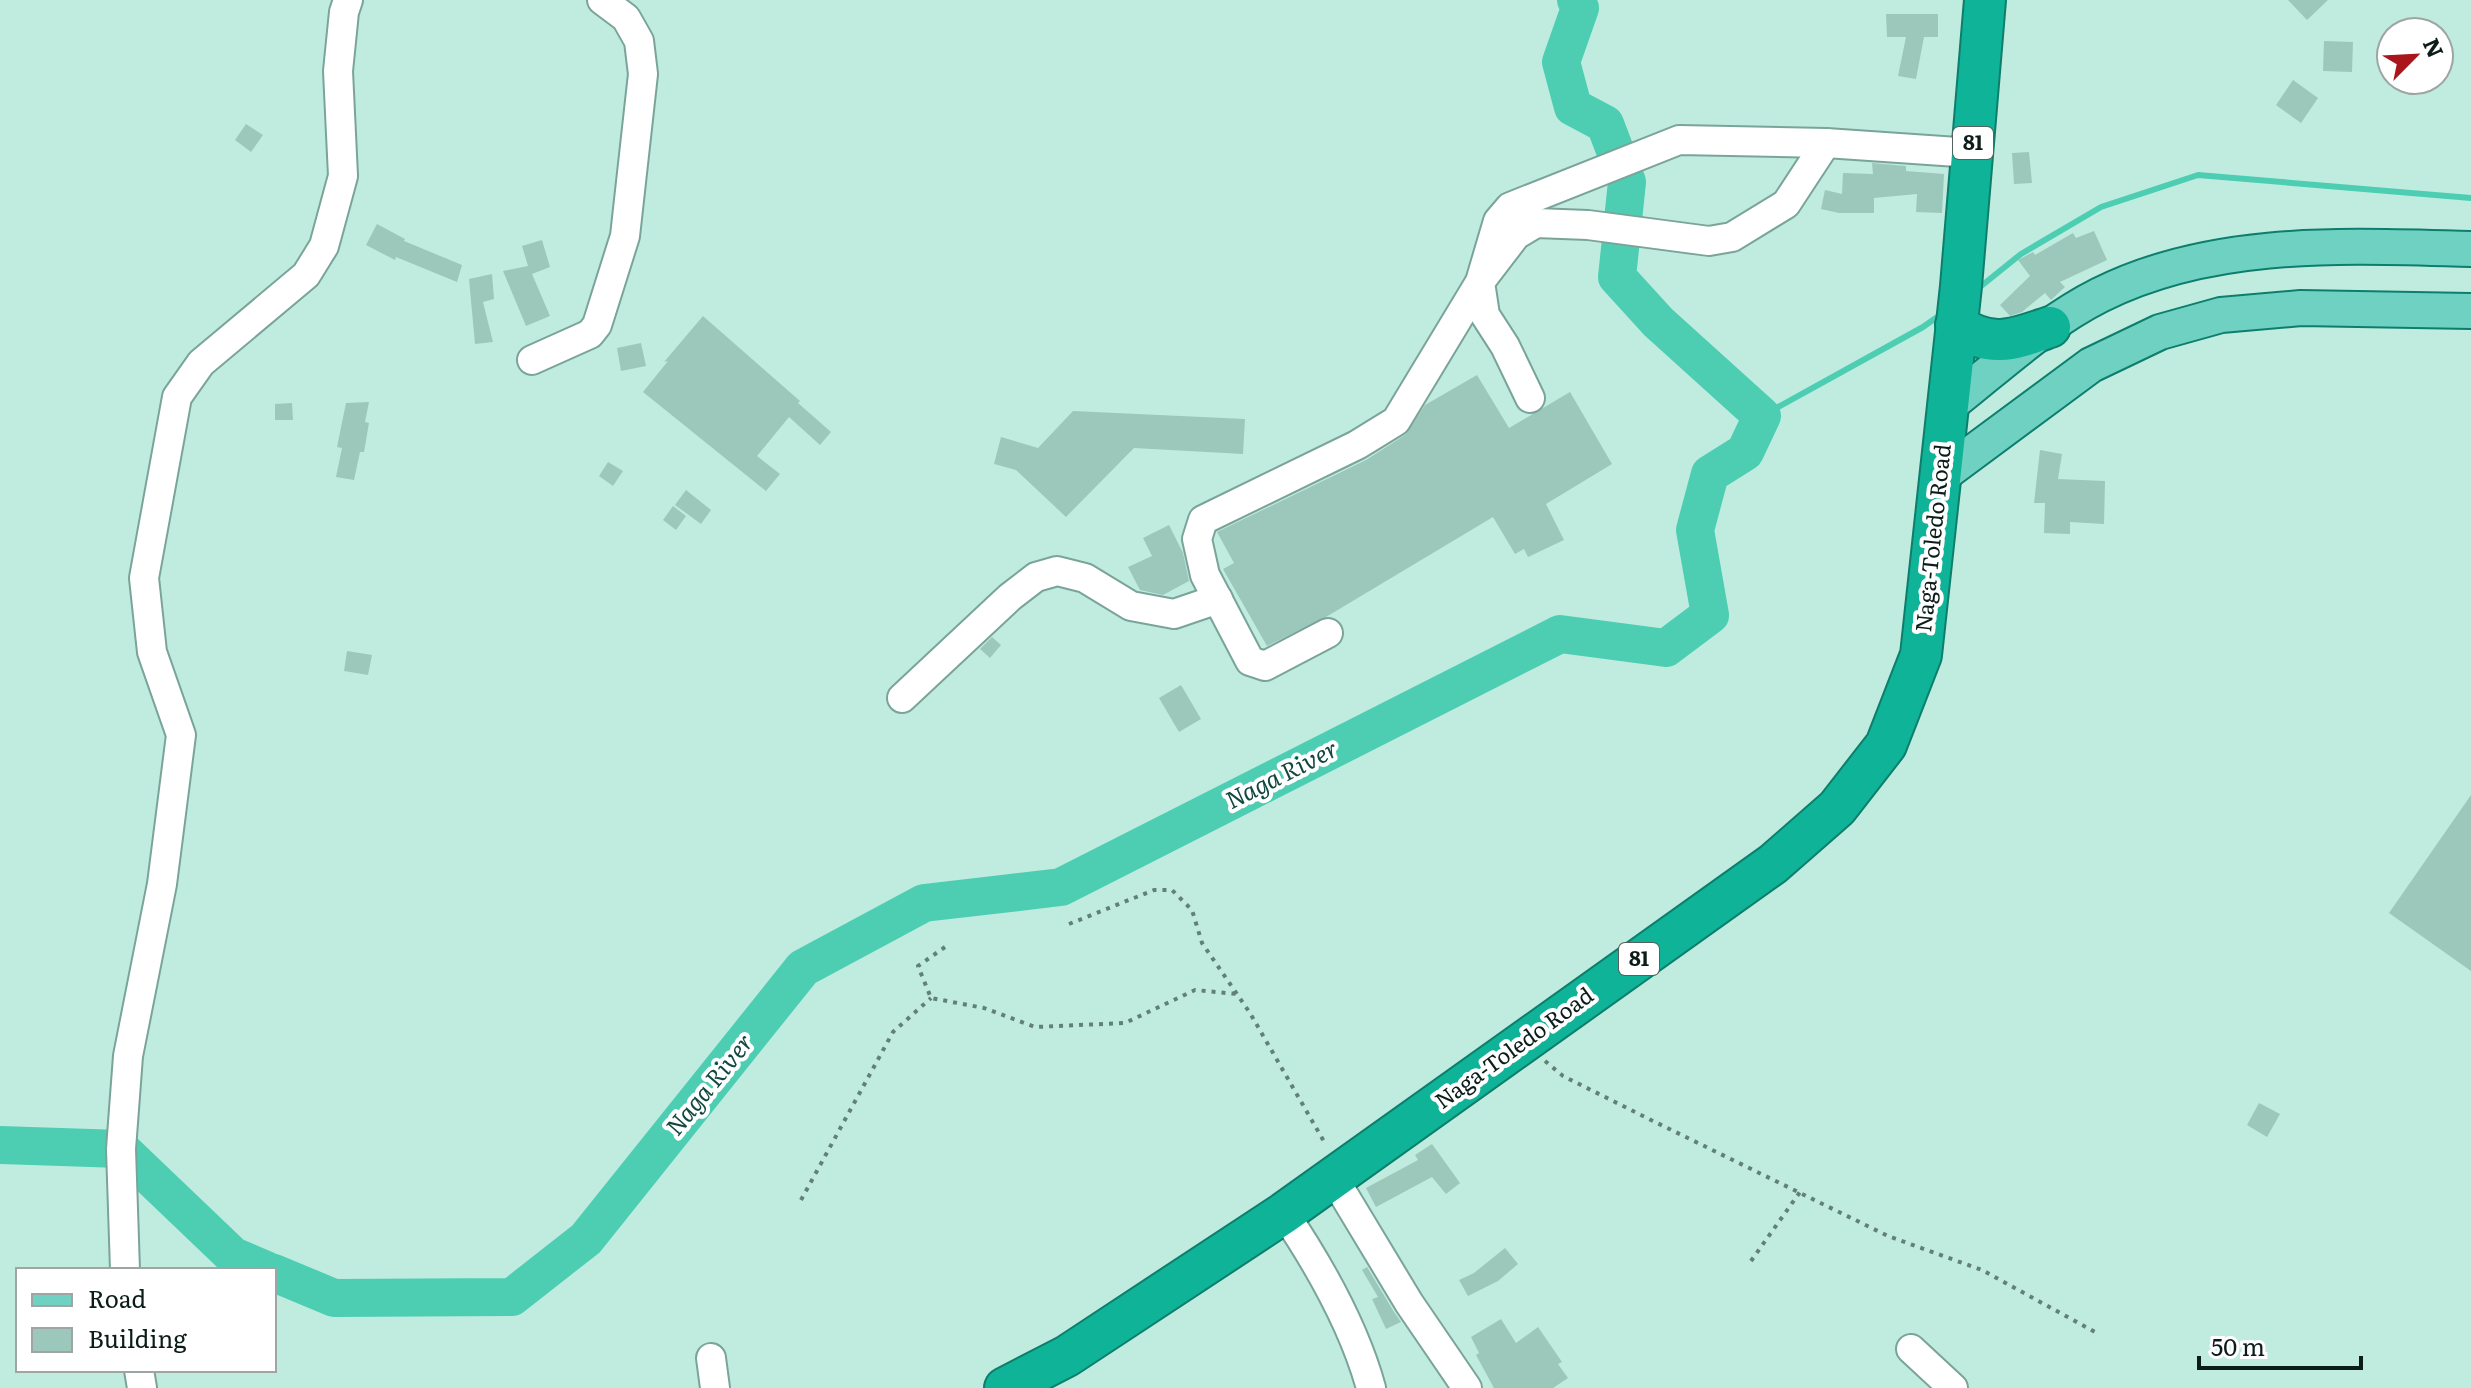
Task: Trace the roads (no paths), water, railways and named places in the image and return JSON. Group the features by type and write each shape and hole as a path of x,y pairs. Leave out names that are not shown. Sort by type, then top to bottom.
{"highway":[{"name":"Naga-Toledo Road","path":"1005,1388 1067,1356 1284,1213 1773,864 1837,808 1886,745 1921,655 1958,309 1985,0"},
{"path":"1958,309 1983,339 2004,341 2050,327"}],"main road":[{"path":"1947,407 2050,327 2100,295 2157,273 2216,256 2292,248 2471,249"},
{"path":"1941,476 2091,365 2160,332 2221,315 2301,308 2471,311"}],"street":[{"path":"125,1268 121,1149 128,1056 162,884 181,735 152,652 144,578 177,397 201,363 306,275 324,246 343,176 338,71 348,0"},
{"path":"532,360 590,334 597,325 625,236 643,74 639,41 626,18 602,0"},
{"path":"1530,398 1505,346 1485,315 1480,282 1498,221 1510,207 1524,199 1679,140 1826,143 1972,153"},
{"path":"1328,633 1265,666 1250,661 1199,558 1197,539 1203,520 1357,445 1396,421 1480,282 1516,235 1536,223 1588,225 1709,241 1732,237 1786,204 1826,143"},
{"path":"902,698 1010,597 1036,577 1057,571 1085,578 1131,606 1174,614 1218,599"},
{"path":"1337,1174 1409,1303 1467,1388"},
{"path":"1284,1213 1311,1252 1363,1359 1371,1388"},
{"path":"1911,1349 1953,1388"},
{"path":"711,1358 715,1388"}],"waterway":[{"name":"Naga River","path":"276,1274 334,1298 512,1297 586,1239 803,968 924,903 1061,887 1560,634 1666,648 1710,615 1695,530 1710,474 1745,452 1762,416 1658,322 1617,277 1627,182 1605,124 1573,107 1561,62 1580,8 1576,0"},
{"path":"1975,291 2021,254 2101,207 2198,175 2471,198"},
{"path":"1762,416 1943,313"},
{"name":"Naga River","path":"0,1145 121,1149 233,1256 261,1268"}]}
